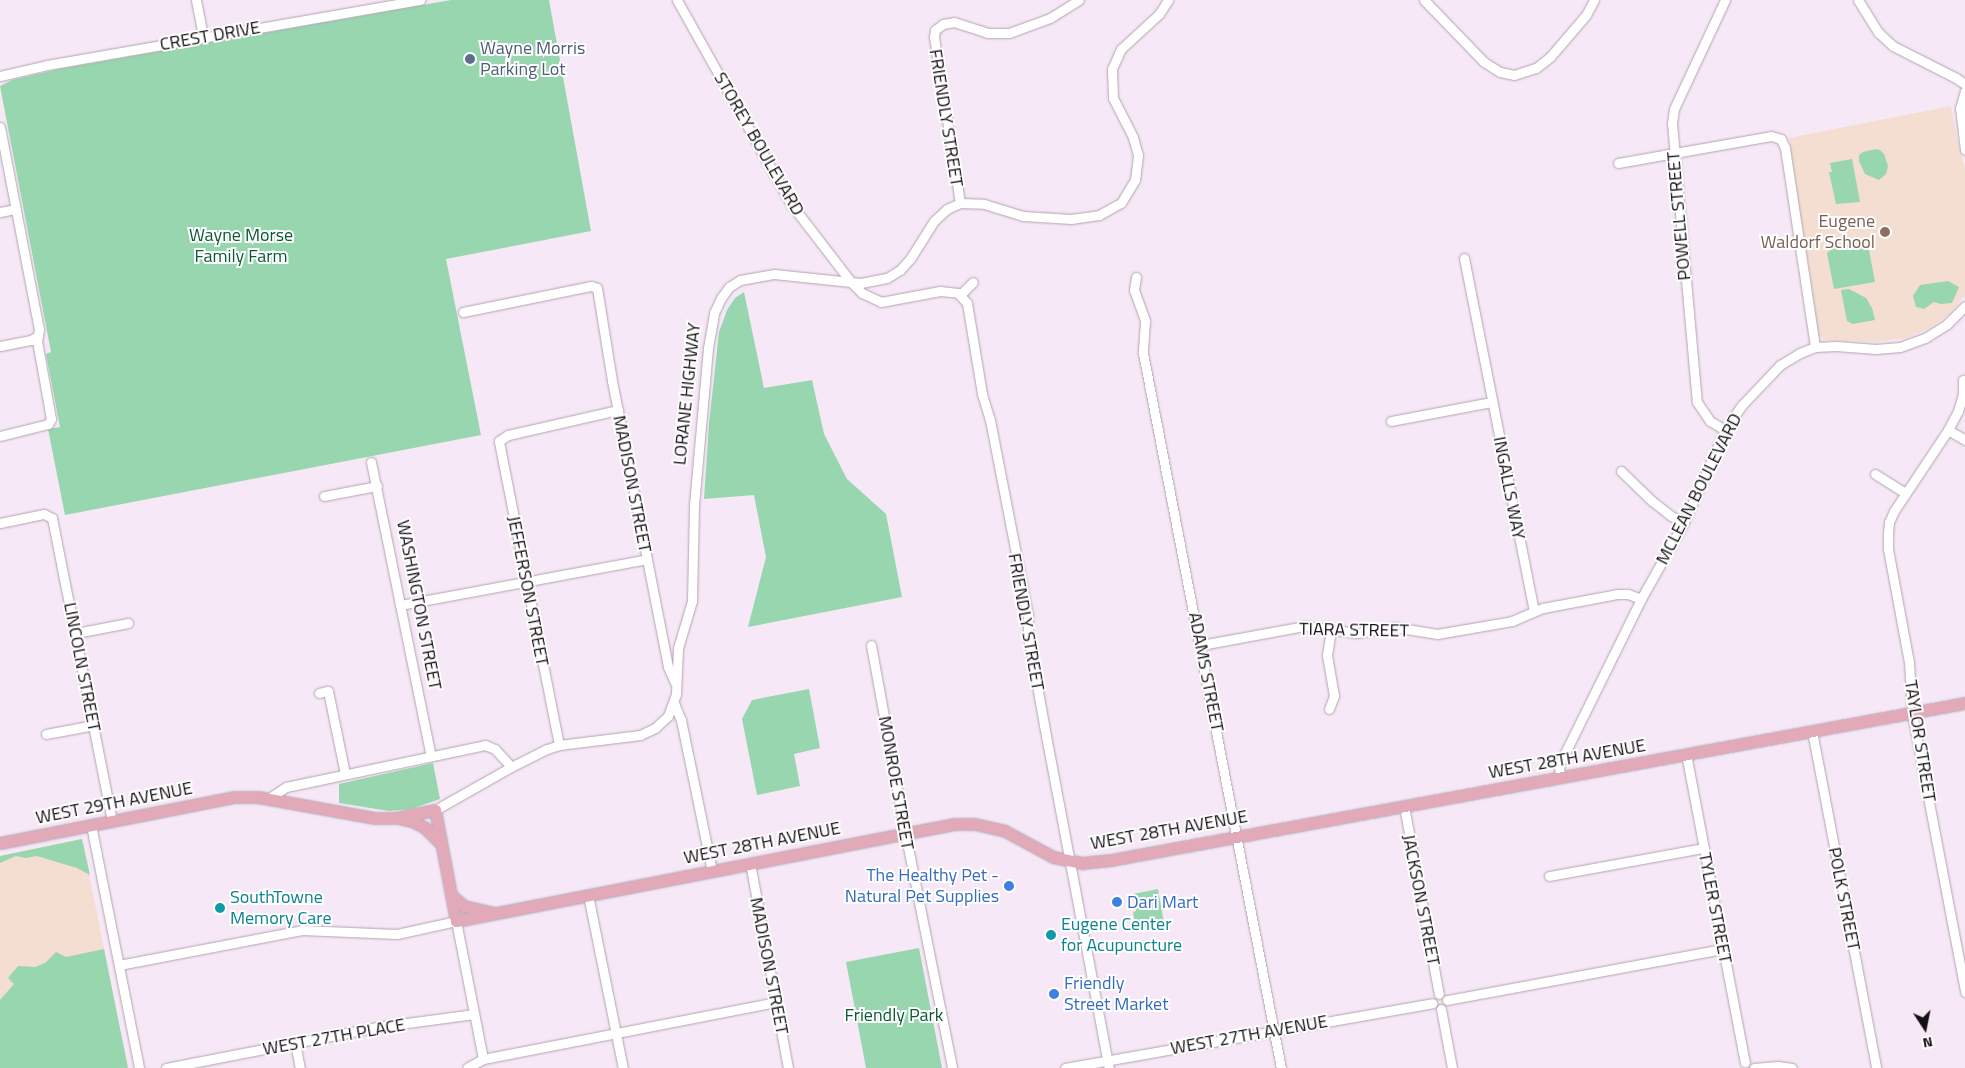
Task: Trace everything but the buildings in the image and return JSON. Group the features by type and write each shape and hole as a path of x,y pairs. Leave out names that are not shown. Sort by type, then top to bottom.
{"main road":[{"name":"WEST 28TH AVENUE","path":"456,921 944,824 984,825 1012,833 1048,856 1069,861 1082,863 1111,860 1965,703"},
{"name":"WEST 29TH AVENUE","path":"0,843 234,797"},
{"name":"LORANE HIGHWAY","path":"234,797 268,799 366,817 395,818 435,810"},
{"path":"435,810 456,921"},
{"path":"395,818 412,821 424,827 441,844"},
{"path":"451,895 468,908 500,912"}],"street":[{"path":"196,0 203,37"},
{"name":"CREST DRIVE","path":"0,76 47,65 420,0"},
{"name":"STOREY BOULEVARD","path":"677,0 791,204 851,282"},
{"name":"FRIENDLY STREET","path":"960,202 952,164 934,33 940,25 954,22 987,33 1009,33 1050,18 1079,0"},
{"path":"960,202 984,204 1022,216 1071,219 1099,215 1121,203 1136,180 1138,155 1133,137 1114,98 1112,69 1121,49 1159,14 1168,0"},
{"path":"1424,0 1484,62 1500,72 1514,74 1536,68 1550,58 1586,14 1594,0"},
{"name":"POWELL STREET","path":"1725,0 1674,109 1672,122 1697,402 1710,421 1725,430"},
{"path":"1858,0 1879,33 1893,46 1965,84"},
{"path":"1965,91 1960,108 1965,150"},
{"path":"0,127 39,329 38,336 50,421 0,436"},
{"path":"1618,163 1771,136 1781,139 1785,148 1815,347"},
{"name":"LORANE HIGHWAY","path":"435,810 511,767 559,746 632,737 647,732 666,719 674,703 678,648 692,601 694,505 708,348 714,313 729,287 740,280 774,274 851,282 874,282 900,270 910,259 934,221 947,209 960,202"},
{"path":"0,212 16,210"},
{"name":"INGALLS WAY","path":"1464,258 1534,610"},
{"name":"ADAMS STREET","path":"1136,277 1134,290 1144,321 1144,353 1281,1068"},
{"path":"851,282 862,293 880,302 940,291 952,291 960,295 973,282"},
{"name":"MADISON STREET","path":"463,312 596,286 668,667 676,686"},
{"name":"FRIENDLY STREET","path":"960,295 966,303 969,312 982,394 988,413 1028,616 1030,644 1069,861 1109,1064"},
{"name":"MCLEAN BOULEVARD","path":"1560,777 1559,765 1641,600 1684,522 1725,430 1742,405 1773,371 1800,353 1815,347 1836,346 1876,349 1900,347 1925,338 1947,324 1965,306"},
{"path":"0,346 31,340 38,336"},
{"name":"TAYLOR STREET","path":"1963,380 1963,394 1958,411 1948,430 1905,493 1889,522 1888,549 1910,662 1912,713 1965,992"},
{"path":"1391,421 1492,402"},
{"name":"JEFFERSON STREET","path":"559,746 499,443 501,438 618,410"},
{"path":"1948,430 1965,440"},
{"name":"WASHINGTON STREET","path":"371,462 431,756"},
{"path":"1621,471 1652,501 1671,516 1684,522"},
{"path":"1875,474 1905,493"},
{"path":"324,496 377,486"},
{"name":"LINCOLN STREET","path":"0,523 50,515 54,524 112,821"},
{"path":"400,605 647,560"},
{"path":"1534,610 1623,594 1641,600"},
{"name":"TIARA STREET","path":"1201,645 1299,627 1359,633 1394,627 1437,634 1512,621 1534,610"},
{"path":"76,633 128,623"},
{"path":"1329,709 1334,696 1327,655 1331,629"},
{"name":"MONROE STREET","path":"871,645 905,832 952,1068"},
{"path":"319,693 328,692 345,774"},
{"path":"674,703 681,720 712,871"},
{"path":"46,734 94,725"},
{"name":"POLK STREET","path":"1812,731 1876,1068"},
{"path":"268,799 286,787 487,745 495,749 511,767"},
{"name":"TYLER STREET","path":"1686,754 1723,949 1741,1065"},
{"name":"JACKSON STREET","path":"1404,806 1439,994"},
{"path":"91,825 138,1068"},
{"path":"1549,876 1703,848"},
{"name":"MADISON STREET","path":"750,863 788,1068"},
{"path":"588,895 623,1068"},
{"path":"456,921 482,1059"},
{"name":"WEST 28TH AVENUE","path":"119,965 302,930 397,934 456,921"},
{"path":"1448,1000 1723,949"},
{"path":"1442,1009 1436,1008 1432,1003 1434,997 1439,994 1445,995 1448,1000"},
{"path":"1442,1009 1446,1006 1448,1000"},
{"path":"467,1068 482,1059 776,1002"},
{"name":"WEST 27TH AVENUE","path":"1065,1068 1109,1064 1274,1030 1432,1003"},
{"path":"1442,1009 1452,1068"},
{"name":"WEST 27TH PLACE","path":"166,1068 377,1027 474,1014"},
{"path":"295,1043 300,1068"},
{"path":"1741,1065 1749,1062 1754,1068 1778,1066 1792,1068"}],"shaded area":[{"name":"Eugene Waldorf School","path":"1951,106 1959,149 1965,168 1965,295 1949,314 1930,328 1906,338 1874,342 1824,340 1819,334 1789,138"},
{"path":"82,839 128,1068 0,1068 0,856"}],"green space":[{"name":"Wayne Morse Family Farm","path":"451,0 549,0 591,231 446,259 481,435 65,515 48,429 60,427 46,354 51,352 0,86 12,80 59,69"},
{"path":"1876,149 1884,154 1888,166 1886,174 1879,180 1865,174 1859,161 1859,155 1863,152"},
{"path":"1852,159 1860,202 1836,204 1829,172 1832,172 1830,163"},
{"path":"1853,243 1869,250 1875,282 1834,289 1827,253 1835,246"},
{"path":"1948,281 1959,287 1952,303 1941,304 1934,302 1924,309 1916,307 1913,296 1920,285"},
{"path":"1849,289 1866,298 1872,308 1875,320 1853,324 1847,321 1841,290"},
{"path":"744,292 764,388 812,380 824,434 847,479 886,514 902,597 748,627 766,557 754,495 704,499 709,424 719,332 727,310 735,298"},
{"path":"809,689 820,748 794,754 800,786 757,795 742,719 752,700"},
{"path":"433,763 440,799 411,809 389,811 339,803 339,784"},
{"path":"82,839 90,875 77,868 37,856 26,858 16,856 0,863 0,856"},
{"path":"1158,889 1164,923 1136,929 1133,912 1136,911 1133,894"},
{"name":"Friendly Park","path":"919,948 942,1068 866,1068 846,962"},
{"path":"104,949 128,1068 0,1068 0,1000 14,984 8,978 18,966 35,967 45,963 56,952 66,957"}],"place":[{"name":"Wayne Morris Parking Lot","path":"470,59"},
{"name":"Eugene Waldorf School","path":"1885,232"},
{"name":"The Healthy Pet - Natural Pet Supplies","path":"1009,886"},
{"name":"Dari Mart","path":"1117,902"},
{"name":"SouthTowne Memory Care","path":"220,908"},
{"name":"Eugene Center for Acupuncture","path":"1051,935"},
{"name":"Friendly Street Market","path":"1054,994"}]}
